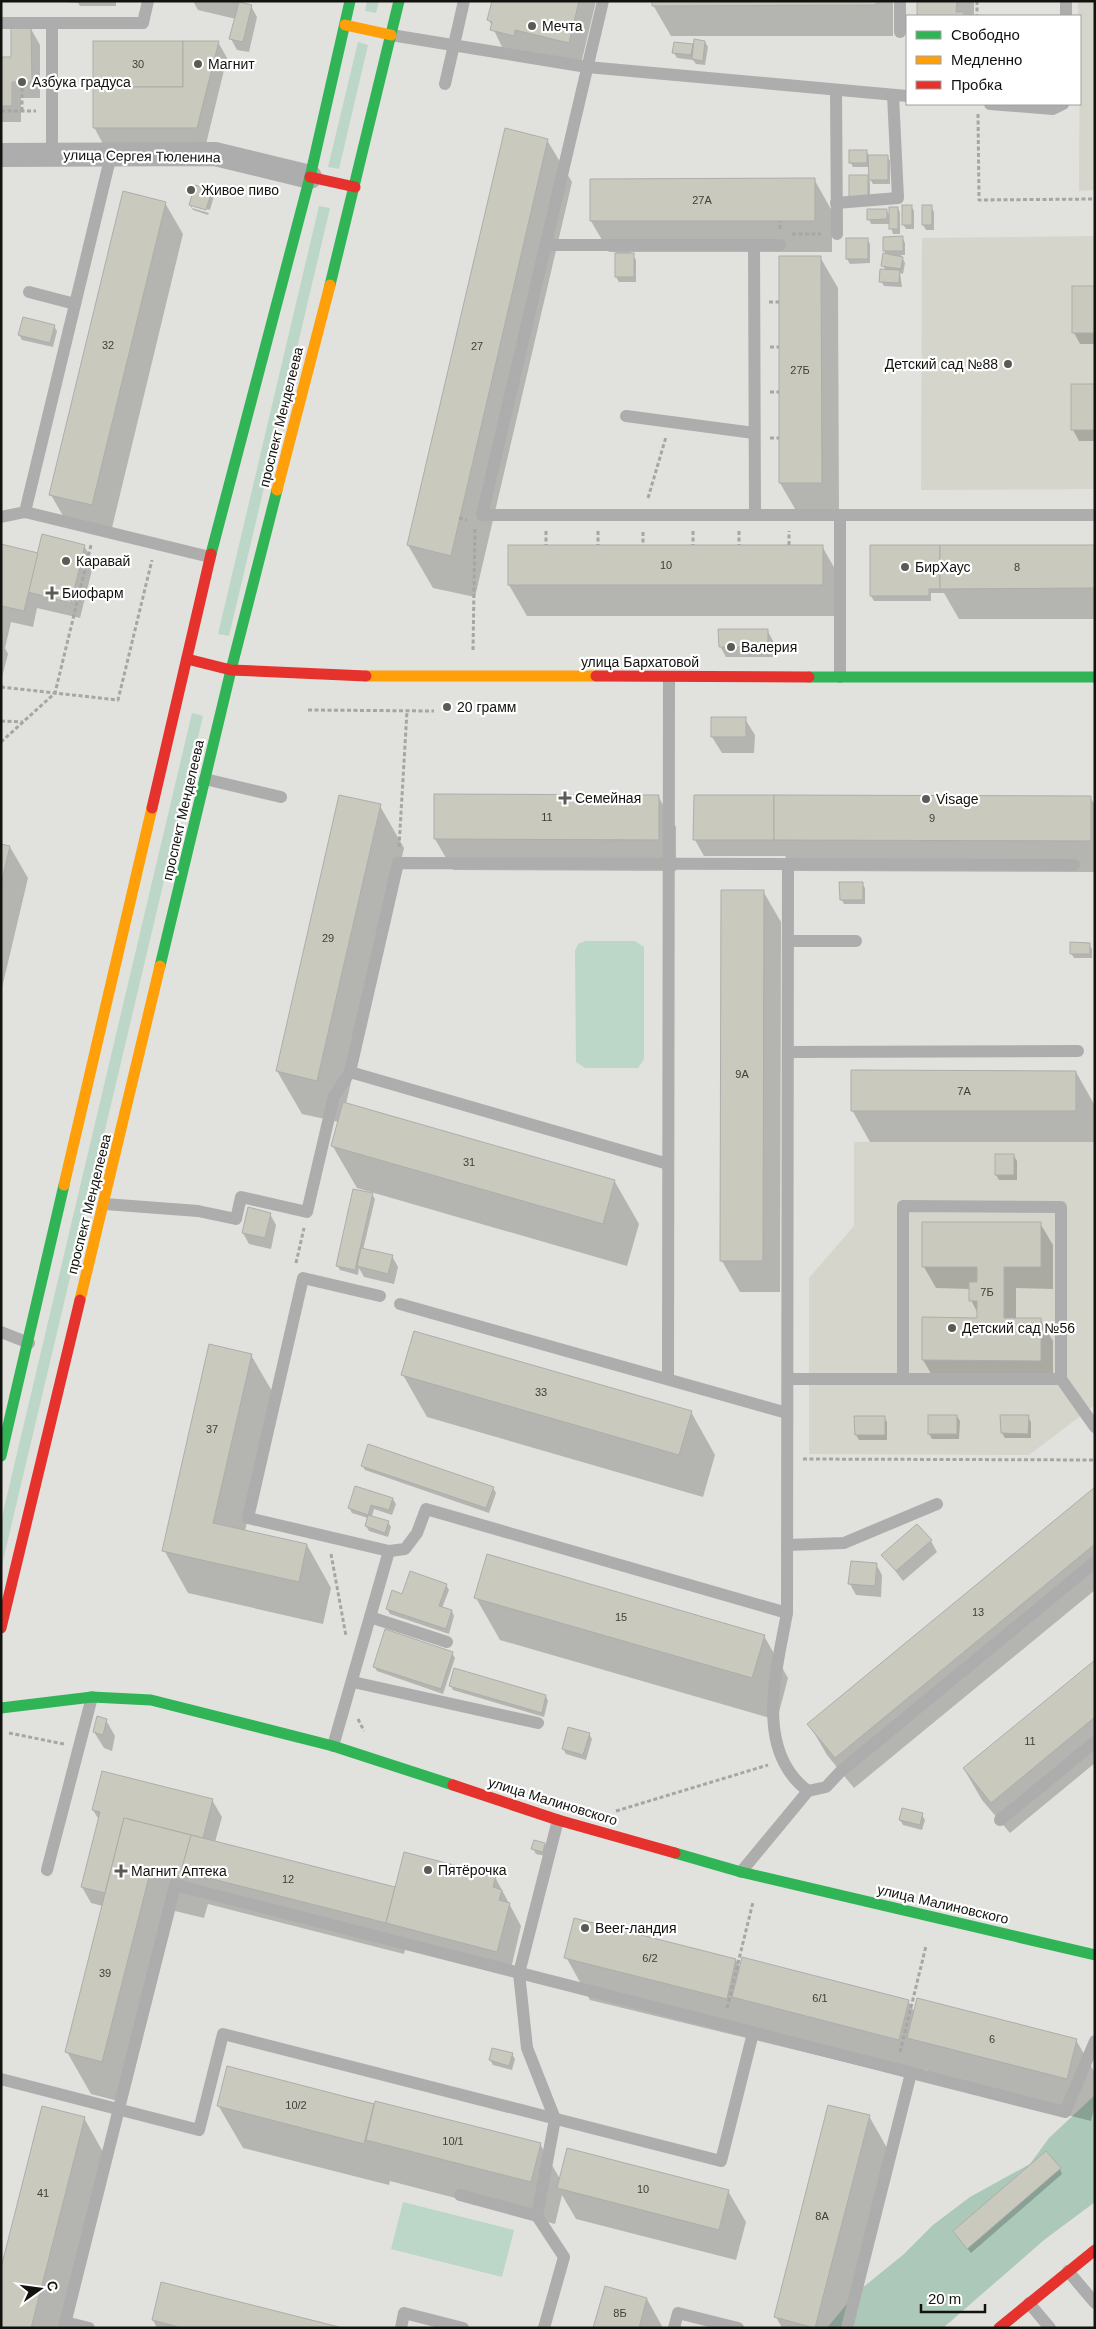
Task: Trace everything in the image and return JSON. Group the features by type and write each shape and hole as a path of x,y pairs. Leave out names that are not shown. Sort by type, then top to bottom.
{"main road":[{"name":"проспект Менделеева","path":"1,1456 29,1343 210,557 310,177 350,1"},
{"name":"проспект Менделеева","path":"1,1628 105,1204 232,670 355,187 399,1"},
{"path":"345,25 391,35"},
{"path":"310,177 355,187"},
{"name":"улица Бархатовой","path":"187,659 232,670 334,676 1095,678"},
{"name":"улица Малиновского","path":"1,1708 92,1697 151,1700 333,1746 558,1820 742,1872 1095,1955"},
{"path":"999,2328 1095,2250"}],"street":[{"name":"улица Сергея Тюленина","path":"1,155 215,154 310,177"}],"lane":[{"path":"1,23 143,23 148,1"},
{"path":"445,84 464,1"},
{"path":"602,1 482,515 1095,515"},
{"path":"900,1 900,32"},
{"path":"1066,1 1066,15"},
{"path":"52,23 52,155"},
{"path":"391,35 587,67 906,96"},
{"path":"836,90 837,234"},
{"path":"836,203 898,198 893,95"},
{"path":"1001,105 1047,109 1058,108 1062,105"},
{"path":"25,512 111,155"},
{"path":"546,245 780,245"},
{"path":"754,245 755,515"},
{"path":"29,292 75,304"},
{"path":"626,416 754,433"},
{"path":"1,517 25,512 210,557"},
{"path":"840,515 840,677"},
{"path":"668,1379 669,677"},
{"path":"206,779 281,797"},
{"path":"105,1204 198,1211 236,1219 241,1197 307,1212 334,1096 350,1072 398,864 1074,865"},
{"path":"788,864 787,1613 774,1687 774,1729 783,1760 796,1782 808,1791"},
{"path":"788,941 856,941"},
{"path":"788,1052 1078,1051"},
{"path":"350,1072 668,1164"},
{"path":"903,1379 904,1206 1061,1207 1061,1380 1095,1427"},
{"path":"380,1296 303,1278 248,1518 389,1551 405,1549 416,1533 426,1509 787,1613"},
{"path":"400,1304 787,1413"},
{"path":"1,1332 29,1343"},
{"path":"788,1379 1061,1380"},
{"path":"787,1545 844,1544 937,1504"},
{"path":"333,1746 353,1682 389,1551"},
{"path":"742,1872 808,1791 826,1787 841,1771 1095,1562"},
{"path":"370,1617 447,1642"},
{"path":"353,1682 538,1724"},
{"path":"47,1870 92,1697"},
{"path":"1000,1820 1095,1742"},
{"path":"537,2216 555,2119 527,2048 519,1973 558,1820"},
{"path":"89,2328 64,2325 176,1885 1065,2112 1095,2041"},
{"path":"1,2079 199,2130 223,2034 721,2161 753,2033"},
{"path":"847,2328 912,2073"},
{"path":"460,2195 537,2216 564,2257 544,2328"},
{"path":"1068,2271 1095,2303"},
{"path":"1029,2303 1050,2328"},
{"path":"674,2328 678,2312 703,2323 738,2328"},
{"path":"401,2328 404,2313 463,2328"}],"path":[{"path":"977,1 977,15"},
{"path":"22,82 22,111"},
{"path":"978,105 979,200 1095,199"},
{"path":"1,111 52,110"},
{"path":"643,515 670,422"},
{"path":"473,650 475,522"},
{"path":"1,742 55,693 94,529"},
{"path":"1,687 118,700 156,544"},
{"path":"308,710 434,711"},
{"path":"398,864 407,710"},
{"path":"1,722 23,722"},
{"path":"295,1267 307,1212"},
{"path":"787,1459 1095,1460"},
{"path":"1,1731 79,1747"},
{"path":"613,1812 783,1760"},
{"path":"722,2025 754,1902"},
{"path":"895,2069 926,1946"}],"shaded area":[{"path":"1078,1 1095,1 1095,190 1079,191 1081,15 1078,15"},
{"name":"Детский сад №88","path":"1095,236 1095,489 921,490 922,238"},
{"name":"Детский сад №56","path":"854,1142 1095,1142 1095,1405 1029,1455 809,1454 809,1278 854,1226"}],"green space":[{"path":"367,1 379,1 376,13 365,11"},
{"path":"358,42 368,45 339,169 328,167"},
{"path":"319,206 330,208 229,636 218,634"},
{"path":"192,713 203,716 1,1569 1,1521"},
{"path":"585,941 635,941 644,947 644,1059 638,1068 585,1068 576,1062 575,951 578,944"},
{"path":"1095,2095 1095,2202 1044,2240 943,2328 827,2328 856,2293 904,2254 933,2225 970,2197 1030,2164 1049,2138"},
{"path":"403,2202 514,2230 502,2277 391,2249"}],"building":[{"name":"Мечта","path":"492,1 579,1 569,43 515,30 514,36 490,30 492,22 487,20"},
{"path":"652,1 876,1 876,5 652,6"},
{"path":"917,1 957,1 956,12 964,12 964,15 917,15"},
{"path":"239,2 252,5 243,42 229,39"},
{"path":"11,28 31,28 32,82 12,82 12,106 1,106 1,57 11,57"},
{"path":"694,39 705,41 703,61 692,59"},
{"path":"93,41 183,41 183,87 93,87"},
{"name":"Магнит","path":"183,41 219,41 197,128 93,128 93,87 183,87"},
{"path":"674,42 693,44 691,55 672,53"},
{"path":"505,128 548,139 451,556 407,545"},
{"path":"849,150 867,150 867,163 849,163"},
{"path":"868,155 888,155 888,180 869,180"},
{"path":"849,175 868,175 868,197 849,197"},
{"path":"815,178 815,221 590,221 590,179"},
{"path":"195,185 212,190 206,210 189,205"},
{"path":"123,191 166,202 92,505 49,495"},
{"path":"902,205 912,205 912,225 902,225"},
{"path":"922,205 932,205 932,225 922,225"},
{"path":"889,207 898,207 898,229 889,229"},
{"path":"867,209 887,209 887,219 867,220"},
{"path":"903,236 903,251 883,251 883,237"},
{"path":"846,238 868,238 868,259 846,259"},
{"path":"615,253 634,253 634,277 615,277"},
{"path":"883,253 903,257 901,269 881,266"},
{"path":"779,256 821,256 822,483 779,483"},
{"path":"880,269 900,270 899,283 879,282"},
{"path":"1072,286 1095,286 1095,333 1072,333"},
{"path":"23,317 55,325 50,343 18,335"},
{"path":"1071,384 1095,384 1095,430 1071,430"},
{"path":"42,534 85,545 71,603 28,592"},
{"path":"1,544 38,553 24,611 2,606 1,610"},
{"path":"508,545 823,545 823,585 508,585"},
{"name":"БирХаус","path":"870,545 940,545 940,589 929,589 929,596 870,596"},
{"path":"940,545 1095,545 1095,588 940,589"},
{"path":"718,629 768,629 768,647 719,647"},
{"path":"711,717 746,717 746,737 711,737"},
{"path":"434,794 659,795 659,840 434,839"},
{"path":"339,795 381,804 317,1081 276,1071"},
{"path":"694,795 774,795 774,840 693,840"},
{"path":"774,795 1091,796 1091,841 774,840"},
{"path":"1,844 10,846 1,885"},
{"path":"839,882 863,882 863,900 840,900"},
{"path":"721,890 764,890 763,1261 720,1261"},
{"path":"1070,942 1090,943 1090,954 1070,954"},
{"path":"851,1070 1076,1071 1076,1111 851,1111"},
{"path":"343,1102 615,1180 603,1224 331,1146"},
{"path":"995,1154 1014,1154 1014,1175 995,1175"},
{"path":"353,1189 373,1193 355,1270 336,1266"},
{"path":"248,1207 271,1213 265,1238 242,1233"},
{"path":"922,1222 1041,1222 1041,1267 1004,1267 1004,1318 1041,1318 1041,1361 922,1360 922,1317 977,1318 977,1301 969,1301 969,1282 977,1282 977,1267 922,1267"},
{"path":"361,1248 393,1255 388,1274 357,1266"},
{"path":"414,1331 692,1411 679,1455 401,1375"},
{"path":"209,1344 252,1354 213,1523 307,1544 299,1582 162,1551"},
{"path":"928,1415 957,1415 957,1434 928,1434"},
{"path":"1000,1415 1029,1415 1028,1434 1001,1433"},
{"path":"854,1416 885,1416 885,1435 855,1435"},
{"path":"368,1444 494,1487 486,1508 361,1466"},
{"path":"355,1486 393,1498 389,1510 371,1505 368,1515 348,1508"},
{"path":"1095,1487 1095,1544 835,1758 807,1724"},
{"path":"368,1515 389,1521 385,1533 365,1526"},
{"path":"917,1524 932,1540 896,1571 881,1555"},
{"path":"487,1554 765,1635 752,1678 474,1598"},
{"path":"851,1561 877,1563 875,1586 848,1584"},
{"path":"410,1571 447,1584 439,1606 452,1610 446,1629 386,1609 392,1590 402,1594"},
{"path":"385,1629 453,1652 441,1689 373,1667"},
{"path":"1095,1660 1095,1717 991,1803 963,1768"},
{"path":"454,1668 546,1695 542,1713 449,1686"},
{"path":"97,1716 107,1719 103,1735 93,1732"},
{"path":"568,1727 590,1733 583,1755 562,1749"},
{"path":"102,1771 213,1799 203,1838 124,1818 105,1893 81,1887 100,1812 92,1810"},
{"path":"902,1808 923,1813 920,1825 899,1820"},
{"path":"124,1818 191,1835 180,1876 151,1869 102,2062 65,2052"},
{"path":"191,1835 395,1887 386,1923 181,1871"},
{"path":"534,1840 545,1843 543,1852 531,1849"},
{"path":"404,1852 496,1876 493,1887 502,1890 499,1900 510,1903 497,1952 386,1923"},
{"path":"574,1918 736,1959 727,1999 564,1958"},
{"path":"742,1957 909,2000 899,2040 732,1997"},
{"path":"917,1998 1077,2039 1067,2079 907,2038"},
{"path":"492,2048 513,2053 509,2066 489,2060"},
{"path":"227,2066 374,2104 364,2144 217,2106"},
{"path":"375,2101 541,2143 531,2182 366,2140"},
{"path":"828,2105 870,2115 815,2328 774,2317"},
{"path":"42,2106 85,2117 31,2328 1,2328 1,2268"},
{"path":"567,2148 729,2190 719,2230 557,2188"},
{"path":"1046,2151 1061,2168 967,2249 953,2231"},
{"path":"161,2282 343,2328 182,2328 152,2320"},
{"path":"605,2286 647,2298 639,2328 593,2328"}],"traffic: fast":[{"path":"211,554 310,177 350,1"},
{"path":"330,285 399,1"},
{"path":"160,966 231,670 277,490"},
{"path":"809,677 1095,677"},
{"path":"1,1456 64,1185"},
{"path":"1,1708 92,1697 151,1700 333,1746 453,1785"},
{"path":"675,1853 741,1872 1095,1955"}],"traffic: slow":[{"path":"345,25 391,35"},
{"path":"277,490 330,285"},
{"path":"366,676 596,676"},
{"path":"64,1185 152,808"},
{"path":"80,1300 160,966"}],"traffic: jam":[{"path":"310,177 355,187"},
{"path":"152,808 211,554"},
{"path":"187,659 231,670 366,676"},
{"path":"596,676 809,677"},
{"path":"1,1628 80,1300"},
{"path":"453,1785 558,1820 675,1853"},
{"path":"999,2328 1095,2250"}],"place":[{"name":"Мечта","path":"532,26"},
{"name":"Магнит","path":"198,64"},
{"name":"Азбука градуса","path":"22,82"},
{"name":"Живое пиво","path":"191,190"},
{"name":"Детский сад №88","path":"1008,364"},
{"name":"Каравай","path":"66,561"},
{"name":"БирХаус","path":"905,567"},
{"name":"Биофарм","path":"52,593"},
{"name":"Валерия","path":"731,647"},
{"name":"20 грамм","path":"447,707"},
{"name":"Семейная","path":"565,798"},
{"name":"Visage","path":"926,799"},
{"name":"Детский сад №56","path":"952,1328"},
{"name":"Пятёрочка","path":"428,1870"},
{"name":"Магнит Аптека","path":"121,1871"},
{"name":"Beer-ландия","path":"585,1928"}]}
